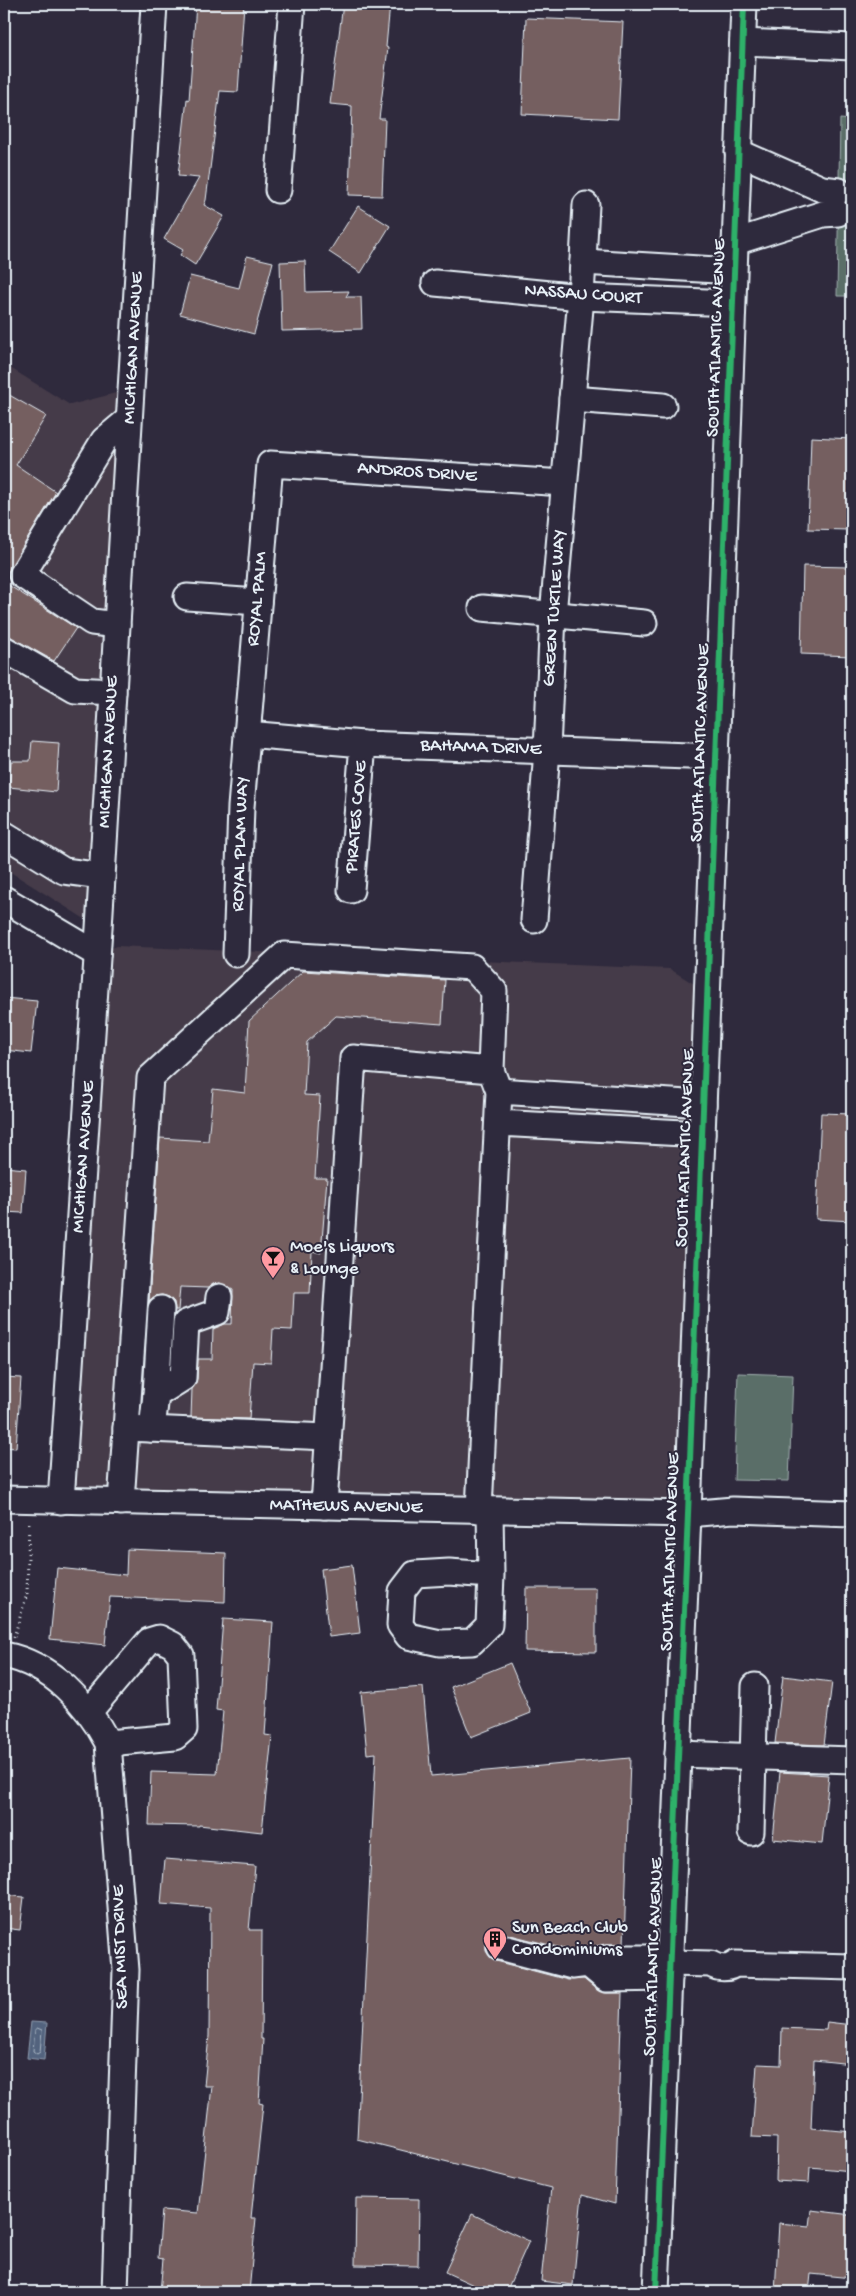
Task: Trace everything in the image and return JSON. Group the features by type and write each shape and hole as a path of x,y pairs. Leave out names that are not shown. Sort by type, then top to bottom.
{"street":[{"name":"MICHIGAN AVENUE","path":"60,1501 98,954 154,4"},
{"path":"278,190 292,4"},
{"name":"SOUTH ATLANTIC AVENUE","path":"656,2292 688,1514 744,4"},
{"path":"743,42 848,42"},
{"path":"735,242 823,214 839,202 822,189 738,152"},
{"name":"GREEN TURTLE WAY","path":"534,920 547,750 553,615 581,297 586,205"},
{"path":"583,262 733,271"},
{"name":"NASSAU COURT","path":"434,283 581,297 732,303"},
{"path":"572,399 663,406"},
{"path":"117,625 92,622 22,575 104,440 130,419"},
{"name":"ANDROS DRIVE","path":"270,464 564,483"},
{"name":"ROYAL PALM","path":"246,734 270,464"},
{"path":"187,598 258,602"},
{"path":"482,608 644,623"},
{"path":"4,649 75,690 113,692"},
{"name":"BAHAMA DRIVE","path":"246,734 363,744 716,757"},
{"name":"ROYAL PLAM WAY","path":"236,954 241,807 246,734"},
{"name":"PIRATES COVE","path":"351,890 363,744"},
{"path":"4,834 64,871 102,876"},
{"path":"4,899 98,954"},
{"path":"121,1502 150,1078 284,955 472,967 494,991 495,1080 498,1123 485,1510 491,1575"},
{"path":"324,1506 353,1058 495,1080 703,1104"},
{"path":"498,1123 702,1134"},
{"path":"156,1395 183,1378 186,1323 217,1312 219,1298"},
{"path":"152,1429 161,1308"},
{"path":"126,1428 328,1437"},
{"name":"MATHEWS AVENUE","path":"4,1499 688,1514 733,1510 852,1514"},
{"path":"89,1712 149,1641 159,1638 173,1645 181,1655 184,1729 175,1737 108,1744"},
{"name":"SEA MIST DRIVE","path":"5,1655 37,1667 70,1689 96,1720 108,1744 126,1970 115,2292"},
{"path":"751,1832 755,1686"},
{"path":"678,1754 852,1760"},
{"path":"500,1947 572,1966 588,1964 606,1978 669,1966 723,1964 852,1967"}],"path":[{"path":"5,1655 18,1628 27,1594 29,1500"}],"shaded area":[{"path":"4,364 70,405 131,389 99,928 4,868"},
{"path":"117,946 670,969 707,992 688,1514 61,1501 97,954"}],"green space":[{"path":"840,119 852,120 852,296 837,296"},
{"path":"738,1373 793,1375 789,1481 734,1480"}],"water":[{"path":"31,2022 47,2023 44,2060 27,2058"}],"building":[{"path":"196,4 244,4 238,92 220,91 204,205 224,216 195,265 180,255 183,250 164,239 199,178 178,176 187,99 189,100"},
{"path":"343,4 390,4 386,47 388,48 379,119 385,119 382,196 349,195 352,106 330,104"},
{"path":"526,18 623,22 618,119 522,114"},
{"path":"358,206 390,226 361,273 329,252"},
{"path":"247,256 273,262 254,334 180,314 190,276 239,288"},
{"path":"305,261 306,292 349,291 346,297 361,297 362,329 282,331 280,262"},
{"path":"4,392 46,416 16,465 56,492 10,568 5,583 76,628 54,661 4,635"},
{"path":"811,437 852,439 852,518 849,518 849,530 808,529"},
{"path":"803,566 848,567 848,576 852,576 852,656 801,654"},
{"path":"32,741 59,743 56,792 9,787 11,761 30,761"},
{"path":"303,971 445,980 442,1024 336,1016 307,1042 304,1095 320,1096 315,1178 327,1178 321,1253 312,1251 310,1293 294,1293 292,1330 273,1329 271,1363 253,1362 249,1419 191,1417 192,1389 197,1379 198,1359 212,1359 213,1329 225,1324 232,1324 233,1290 220,1283 213,1284 208,1288 180,1287 178,1310 175,1310 174,1302 169,1297 155,1296 149,1301 160,1138 208,1141 213,1089 245,1093 249,1021"},
{"path":"4,998 37,1001 31,1053 4,1050"},
{"path":"821,1113 852,1114 852,1221 816,1219"},
{"path":"4,1167 26,1169 23,1213 4,1212"},
{"path":"4,1377 21,1378 16,1448 4,1447"},
{"path":"127,1549 226,1553 225,1602 110,1597 105,1645 50,1639 57,1568 126,1575"},
{"path":"352,1565 360,1633 329,1637 321,1569"},
{"path":"526,1588 596,1588 596,1652 525,1651"},
{"path":"223,1619 273,1622 265,1735 272,1736 262,1832 199,1825 149,1825 151,1772 217,1774 223,1711 216,1710"},
{"path":"510,1663 531,1713 471,1737 451,1687"},
{"path":"783,1676 832,1682 824,1745 775,1743"},
{"name":"Sun Beach Club Condominiums","path":"423,1687 431,1776 630,1758 624,1944 606,1944 573,1951 503,1933 496,1933 490,1937 486,1944 486,1951 496,1961 568,1980 584,1979 597,1990 606,1993 622,1993 615,2204 582,2195 573,2285 541,2281 551,2188 357,2139 376,1753 367,1754 361,1692"},
{"path":"780,1772 829,1775 822,1844 773,1839"},
{"path":"165,1859 255,1866 249,1930 262,1930 261,2039 263,2039 259,2103 263,2104 251,2218 256,2218 249,2292 160,2292 163,2259 158,2258 162,2210 198,2213 212,2086 204,2086 209,2036 210,1908 161,1904"},
{"path":"4,1895 24,1897 20,1930 4,1928"},
{"path":"827,2022 852,2025 852,2064 814,2060 811,2128 852,2132 852,2171 810,2167 809,2183 776,2181 777,2138 752,2137 757,2064 781,2065 782,2028 826,2030"},
{"path":"356,2198 419,2199 418,2266 355,2265"},
{"path":"811,2210 852,2215 852,2278 811,2274 809,2292 775,2292 779,2223 809,2226"},
{"path":"472,2214 529,2241 506,2292 489,2292 445,2272"}],"cycle path":[{"path":"656,2292 688,1514 744,4"}],"place":[{"name":"Moe's Liquors & Lounge","path":"273,1279"},
{"name":"Sun Beach Club Condominiums","path":"495,1960"}]}
